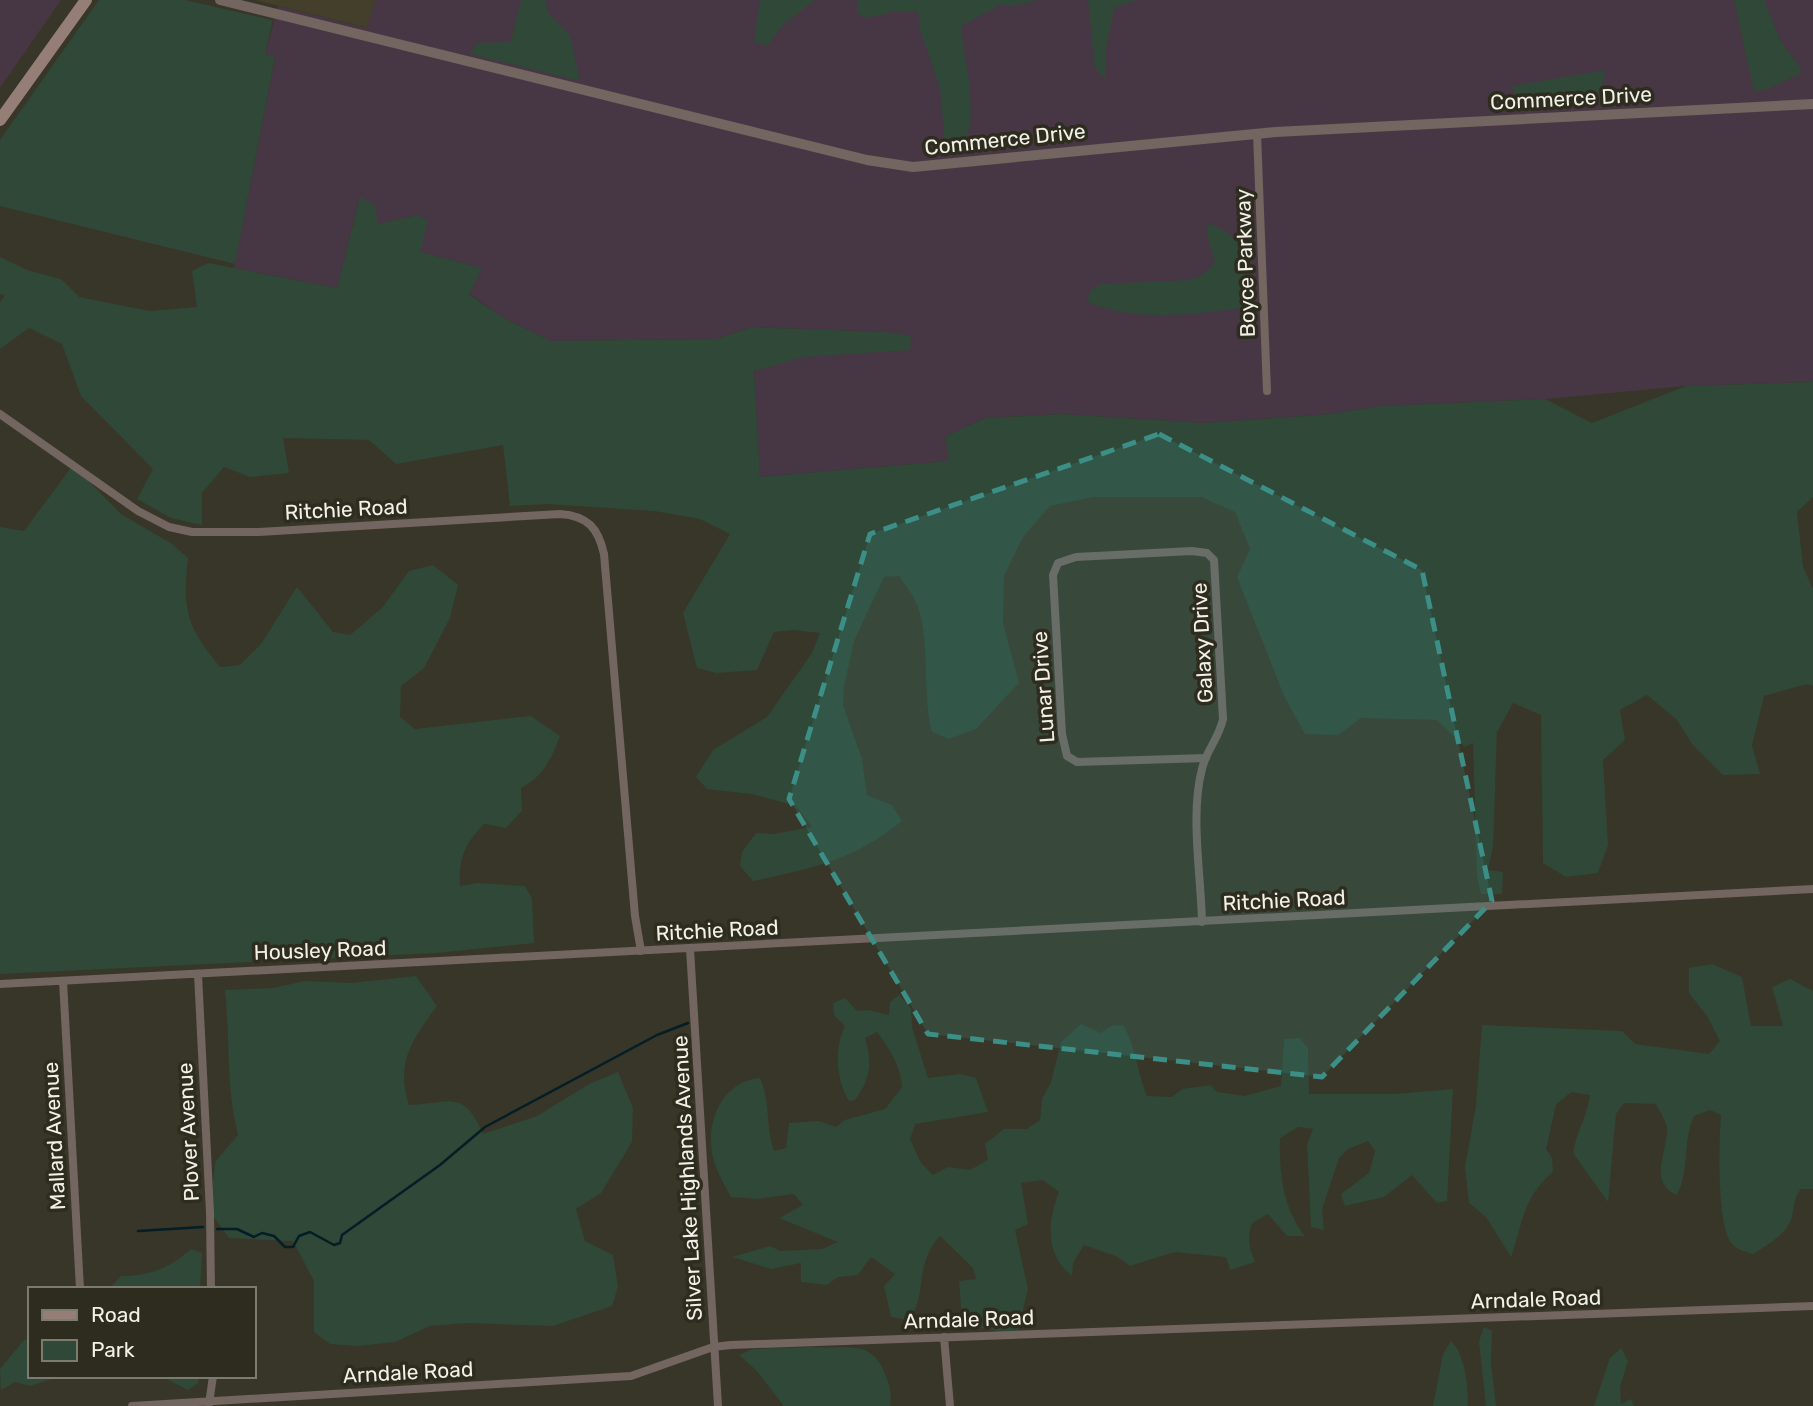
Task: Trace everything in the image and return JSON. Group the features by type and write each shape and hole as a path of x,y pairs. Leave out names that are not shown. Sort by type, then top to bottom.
{"main road":[{"path":"0,120 86,0"}],"street":[{"name":"Commerce Drive","path":"220,0 893,166 936,166 1258,134 1813,104"},
{"name":"Boyce Parkway","path":"1258,134 1267,391"},
{"name":"Ritchie Road","path":"0,414 138,512 169,527 192,532 272,531 560,514 587,520 596,529 604,554 635,916 641,951 1813,889"},
{"name":"Lunar Drive","path":"1206,758 1164,757 1077,762 1064,751 1053,575 1054,568 1060,561 1076,557 1192,551 1207,553 1216,568"},
{"name":"Galaxy Drive","path":"1202,922 1197,806 1206,758 1216,744 1223,719 1216,568"},
{"name":"Silver Lake Highlands Avenue","path":"690,949 718,1406"},
{"name":"Housley Road","path":"0,984 641,951"},
{"name":"Plover Avenue","path":"198,974 210,1212 211,1287"},
{"name":"Mallard Avenue","path":"64,981 79,1287"},
{"name":"Arndale Road","path":"132,1406 209,1404 631,1376 713,1347 1813,1306"},
{"path":"944,1337 950,1406"},
{"path":"209,1404 213,1378"}],"highlighted area":[{"path":"1159,434 1422,570 1492,901 1322,1077 928,1034 789,799 870,534"}],"shaded area":[{"path":"0,0 61,0 0,88"},
{"path":"255,0 375,0 368,28"},
{"path":"375,0 1813,0 1813,382 1686,386 1545,399 1381,406 1332,414 1203,423 1063,414 985,418 946,436 949,461 760,477 754,371 885,332 752,327 717,339 551,341 500,316 469,293 482,268 420,252 417,215 378,224 360,197 337,288 234,268 275,58 265,54 278,6 367,28"}],"green space":[{"path":"99,0 185,0 273,20 265,54 275,57 235,264 0,206 0,140"},
{"path":"521,0 546,0 547,11 570,35 580,81 470,54 478,43 511,42"},
{"path":"760,0 815,0 783,25 767,46 754,41"},
{"path":"857,0 1038,0 1011,6 1002,4 961,26 970,88 970,121 967,135 961,144 946,152 940,88 920,30 918,11 893,12 867,18 857,13"},
{"path":"1088,0 1137,0 1114,8 1105,53 1106,79 1095,69"},
{"path":"1734,0 1764,0 1781,42 1800,67 1801,73 1766,90 1754,91"},
{"path":"1605,70 1601,91 1571,103 1517,103 1512,86"},
{"path":"360,197 374,204 378,224 417,215 428,220 420,252 482,268 469,294 500,316 551,341 717,339 752,327 885,332 911,336 910,350 803,357 754,371 760,477 948,461 946,436 985,418 1063,414 1203,423 1332,414 1381,406 1545,399 1592,423 1686,386 1813,382 1813,497 1797,512 1803,567 1813,589 1813,686 1807,684 1764,696 1752,746 1760,774 1723,775 1692,744 1677,720 1647,695 1620,710 1625,740 1603,760 1608,845 1598,873 1566,877 1543,863 1541,715 1513,703 1497,732 1493,847 1488,870 1503,872 1502,894 1481,894 1477,876 1473,743 1465,747 1437,720 1361,718 1338,735 1305,734 1284,696 1237,577 1250,549 1235,512 1201,497 1094,497 1050,506 1023,537 1004,576 1003,623 1019,683 976,729 949,739 932,732 920,614 899,576 884,577 854,641 843,705 862,759 867,795 892,805 902,821 884,835 832,861 753,881 740,866 742,852 756,833 774,834 812,827 796,806 752,794 707,789 696,777 713,750 767,717 812,653 820,633 794,630 774,632 757,670 716,673 697,668 683,613 730,534 700,519 654,511 548,504 510,506 503,445 396,464 369,440 283,438 289,473 250,477 224,467 202,493 202,525 171,518 137,499 153,469 81,396 62,344 29,328 0,349 0,302 5,295 0,294 0,257 27,270 61,279 79,297 150,311 197,307 192,271 208,263 337,288"},
{"path":"1208,224 1222,229 1239,246 1246,268 1248,307 1166,315 1123,312 1087,301 1091,290 1101,284 1191,280 1204,274 1215,262 1208,238"},
{"path":"73,465 121,514 172,544 188,558 186,592 189,617 200,640 220,667 240,665 261,644 297,587 333,632 350,635 382,608 409,571 433,565 458,585 450,618 424,668 401,686 400,717 415,729 531,716 560,736 546,766 536,778 521,788 522,811 506,828 484,824 467,845 461,867 460,886 477,883 525,886 532,899 534,943 437,953 0,974 0,527 24,531"},
{"path":"1712,964 1742,977 1751,1026 1783,1026 1772,987 1790,979 1813,991 1813,1189 1801,1189 1798,1193 1791,1220 1775,1240 1753,1254 1740,1250 1728,1236 1721,1203 1721,1115 1710,1110 1694,1116 1677,1195 1668,1190 1661,1175 1667,1129 1656,1104 1624,1103 1616,1114 1608,1202 1573,1153 1590,1095 1571,1092 1556,1105 1546,1149 1552,1158 1553,1172 1535,1191 1530,1201 1511,1257 1486,1217 1469,1203 1465,1167 1476,1105 1482,1025 1622,1031 1635,1044 1709,1054 1720,1041 1707,1016 1689,993 1689,968"},
{"path":"416,976 437,1006 414,1040 405,1063 405,1090 409,1105 455,1102 469,1110 483,1134 537,1116 589,1084 618,1072 633,1108 632,1142 601,1193 576,1209 585,1241 613,1255 618,1287 612,1306 553,1326 467,1323 430,1326 395,1342 358,1346 330,1344 314,1332 314,1281 293,1241 229,1238 210,1212 215,1162 238,1135 230,1081 225,990 273,988 305,981 351,983"},
{"path":"899,995 911,1008 912,1027 928,1078 960,1074 976,1078 988,1112 915,1124 910,1139 921,1163 933,1175 948,1167 970,1170 988,1160 985,1144 1004,1129 1027,1129 1040,1120 1042,1099 1051,1082 1061,1042 1081,1024 1101,1033 1111,1026 1123,1025 1131,1042 1147,1096 1172,1097 1182,1089 1211,1085 1217,1092 1244,1096 1281,1086 1284,1039 1300,1038 1308,1048 1309,1094 1396,1094 1453,1089 1447,1201 1437,1203 1412,1175 1384,1197 1345,1206 1341,1194 1369,1173 1375,1151 1368,1141 1348,1149 1339,1158 1322,1209 1324,1230 1311,1227 1307,1144 1313,1129 1298,1127 1280,1138 1280,1164 1287,1202 1305,1236 1287,1236 1268,1214 1252,1223 1250,1228 1249,1243 1255,1262 1230,1270 1226,1257 1174,1252 1130,1266 1118,1257 1084,1245 1073,1263 1072,1276 1057,1258 1051,1238 1052,1215 1059,1192 1043,1180 1021,1183 1028,1224 1015,1230 1028,1289 1017,1335 967,1325 962,1320 959,1281 976,1279 973,1268 940,1236 926,1259 918,1302 908,1320 891,1317 884,1286 895,1274 871,1257 858,1275 838,1277 827,1285 801,1282 801,1263 771,1269 732,1257 770,1246 780,1251 822,1249 838,1242 779,1218 803,1205 794,1194 757,1199 731,1197 712,1153 712,1125 723,1099 745,1082 760,1078 766,1096 774,1151 786,1148 789,1123 819,1121 836,1127 845,1120 885,1109 902,1087 894,1058 877,1032 865,1038 869,1071 855,1100 849,1101 841,1084 838,1064 839,1044 845,1026 834,1015 833,1003 845,998 857,1011 868,1010 889,1015 890,1002"},
{"path":"191,1249 202,1253 200,1287 111,1287 121,1276 159,1270"},
{"path":"1484,1327 1492,1331 1491,1363 1496,1406 1486,1406 1479,1341"},
{"path":"28,1339 28,1378 54,1378 30,1386 15,1382 1,1390 0,1369"},
{"path":"1451,1341 1463,1363 1468,1406 1433,1406 1443,1354"},
{"path":"856,1348 873,1355 880,1363 888,1382 890,1406 784,1406 756,1370 739,1355 753,1349"},
{"path":"1621,1348 1628,1361 1620,1387 1621,1404 1631,1399 1634,1406 1594,1406 1610,1358"},
{"path":"165,1378 199,1378 198,1383 188,1390"}],"waterway":[{"path":"217,1229 237,1229 254,1237 262,1233 274,1236 285,1247 293,1247 299,1236 310,1232 334,1245 340,1243 342,1235 440,1165 485,1127 657,1035 688,1023"},
{"path":"138,1231 203,1227"}]}
